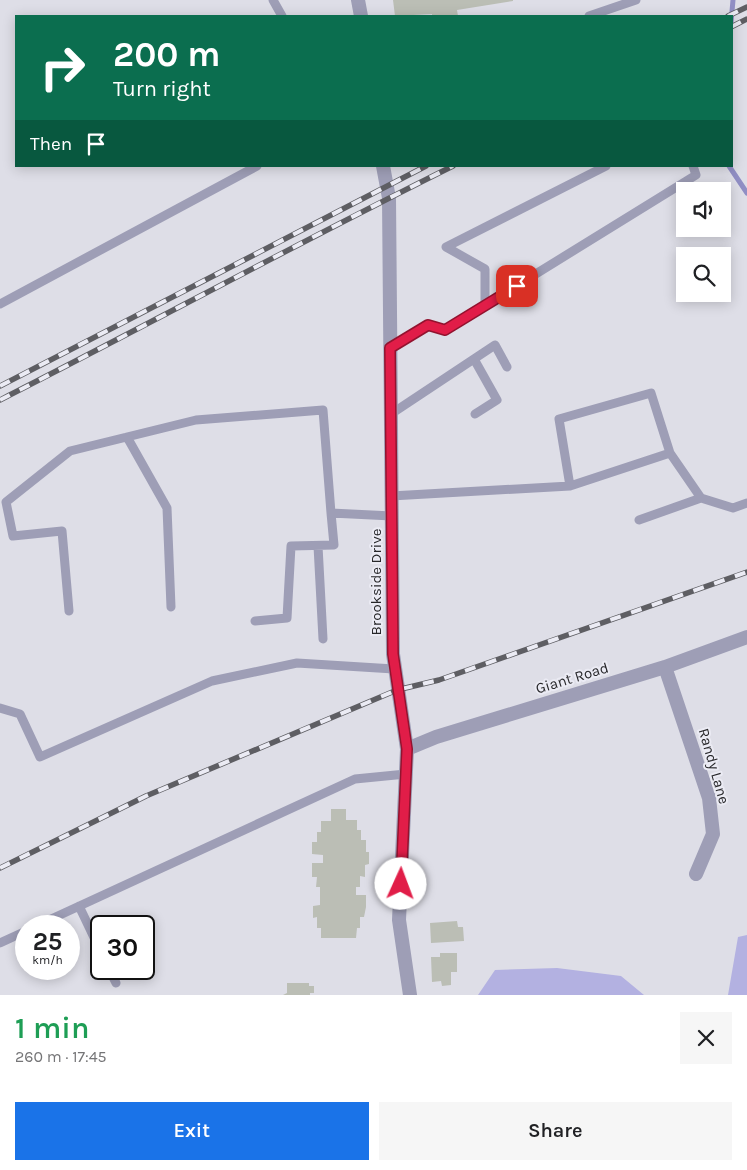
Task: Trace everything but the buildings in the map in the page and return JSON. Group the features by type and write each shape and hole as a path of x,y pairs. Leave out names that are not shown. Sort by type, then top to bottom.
{"street":[{"path":"358,0 361,15"},
{"name":"Brookside Drive","path":"383,167 389,198 394,668 407,749 400,920 410,995"},
{"name":"Giant Road","path":"407,749 436,737 665,666 747,637"},
{"name":"Randy Lane","path":"665,666 709,798 713,834 696,874"}],"lane":[{"path":"273,0 281,15"},
{"path":"592,15 636,0"},
{"path":"0,304 255,167"},
{"path":"485,306 485,269 446,247 604,167"},
{"path":"390,348 428,325 445,330 696,175 693,167"},
{"path":"391,414 495,345 507,367"},
{"path":"474,359 497,400 475,414"},
{"path":"570,486 559,419 651,393 670,453 701,498"},
{"path":"69,611 62,531 13,536 3,505 70,451 196,420 324,410 334,545 291,546 287,618 255,621"},
{"path":"128,437 167,508 171,607"},
{"path":"391,496 570,486 670,453"},
{"path":"639,520 701,498 733,508 747,503"},
{"path":"331,513 392,516"},
{"path":"318,546 323,639"},
{"path":"0,708 20,714 40,757 212,681 296,663 394,668"},
{"path":"60,915 355,779 406,774"},
{"path":"79,906 90,929"},
{"path":"0,943 15,936"}],"shaded area":[{"path":"747,935 747,995 728,995 738,937"},
{"path":"557,968 621,976 644,995 478,995 495,970"}],"waterway":[{"path":"732,15 733,0"},
{"path":"730,167 747,193"}],"railway":[{"path":"730,15 747,7"},
{"path":"733,26 747,19"},
{"path":"0,386 424,167"},
{"path":"0,400 451,167"},
{"path":"0,868 146,796 397,690 439,680 747,572"}],"route":[{"path":"401,884 407,749 395,680 393,654 390,348 428,325 445,330 517,286"}]}
